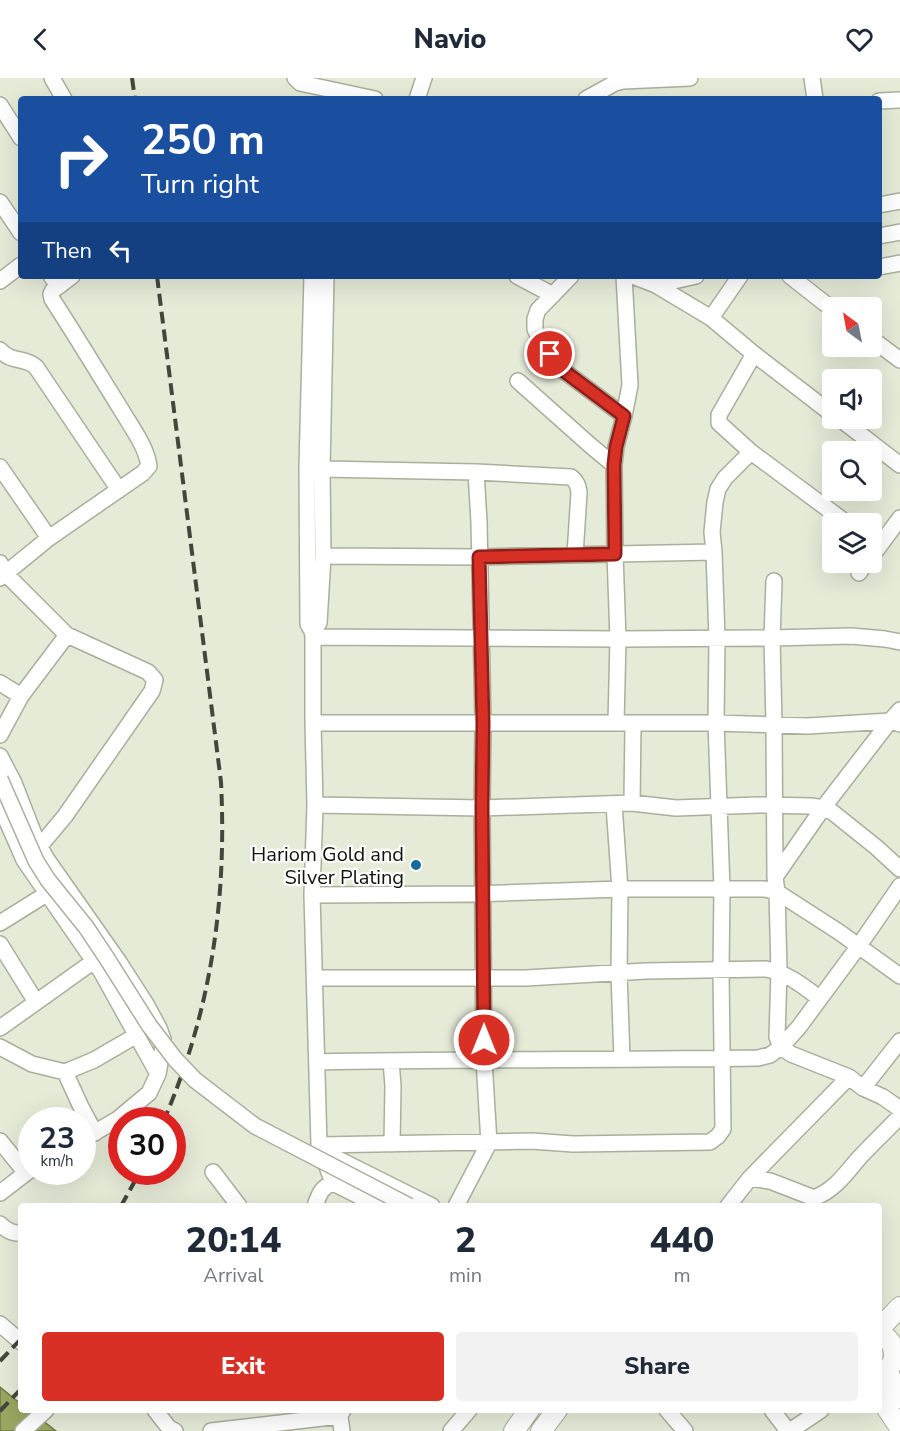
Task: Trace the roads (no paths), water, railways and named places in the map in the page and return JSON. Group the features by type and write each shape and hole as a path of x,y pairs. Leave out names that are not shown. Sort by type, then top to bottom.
{"main road":[{"path":"882,1328 900,1307"},
{"path":"882,1333 897,1344 891,1366 883,1372 900,1398"},
{"path":"882,1398 900,1428"},
{"path":"514,1431 527,1413"},
{"path":"541,1431 555,1413"}],"street":[{"path":"51,78 62,96"},
{"path":"295,78 300,83 361,96"},
{"path":"418,96 424,78"},
{"path":"591,96 623,81 690,78"},
{"path":"812,78 815,96"},
{"path":"882,101 900,100"},
{"path":"0,105 18,133"},
{"path":"882,204 900,201"},
{"path":"0,202 18,229"},
{"path":"882,235 900,232"},
{"path":"882,267 900,264"},
{"path":"0,281 18,267"},
{"path":"312,279 307,477 308,624 313,634 315,805 312,895 319,1148 333,1183 373,1203"},
{"path":"313,634 319,623 323,556 322,469 326,279"},
{"path":"523,279 553,295"},
{"path":"568,279 538,310 535,329 564,371 624,416"},
{"path":"616,723 618,639 614,465 630,385 624,279"},
{"path":"641,279 656,285 711,318 822,406"},
{"path":"656,285 683,279"},
{"path":"711,318 738,279"},
{"path":"794,279 822,301"},
{"path":"40,846 64,816 155,686 155,680 147,672 68,635 2,572 143,473 149,466 148,458 104,381 52,299 51,294 55,281"},
{"path":"882,346 900,360"},
{"path":"0,350 13,359 25,360 36,367 119,490"},
{"path":"754,354 719,415 719,423 751,452 833,513"},
{"path":"518,381 614,465"},
{"path":"853,429 900,465"},
{"path":"319,1148 532,1141 573,1144 710,1142 723,1129 722,889 716,723 717,638 712,532 718,489 724,478 751,452"},
{"path":"0,467 50,538"},
{"path":"322,469 476,472 571,477 576,481 579,493 575,555"},
{"path":"458,1203 489,1143 484,1060 483,723 476,472"},
{"path":"882,538 900,518"},
{"path":"323,556 479,557 714,552"},
{"path":"774,581 772,639 779,971 777,1037 782,1047 791,1054 849,1077 863,1088 883,1097 900,1109"},
{"path":"313,634 618,639 772,639 851,636 900,642"},
{"path":"0,735 21,696 68,635"},
{"path":"0,683 21,696"},
{"path":"313,723 716,723 808,726 897,718"},
{"path":"312,895 483,894 620,889 765,889 776,884 823,808 897,718"},
{"path":"632,803 633,723"},
{"path":"0,756 46,858 119,962 146,1004 163,1039 158,1074 149,1093 118,1119 96,1133"},
{"path":"0,779 36,861 48,880 86,927 149,1025 175,1059 195,1080 255,1126 402,1203"},
{"path":"315,805 482,808 632,803 676,808 811,806 831,811 900,869"},
{"path":"0,805 5,833 94,961 158,1074"},
{"path":"614,805 620,889 619,973 622,1059"},
{"path":"776,884 900,976"},
{"path":"317,1062 758,1058 770,1055 782,1047 799,1027 900,886"},
{"path":"0,923 48,893"},
{"path":"0,944 36,1002"},
{"path":"0,1028 94,961"},
{"path":"315,978 526,978 766,969 779,971 790,977 819,998"},
{"path":"0,1047 32,1064 65,1072 94,1060 137,1035"},
{"path":"863,1088 900,1041"},
{"path":"391,1061 392,1144"},
{"path":"65,1072 78,1107"},
{"path":"730,1203 750,1178 849,1077"},
{"path":"750,1178 770,1181 814,1198 826,1193 837,1184 900,1116"},
{"path":"0,1141 18,1160"},
{"path":"319,1148 426,1203"},
{"path":"213,1172 235,1203"},
{"path":"0,1193 18,1179"},
{"path":"316,1203 321,1190 333,1183"},
{"path":"0,1224 5,1229 18,1234"},
{"path":"0,1324 18,1339"},
{"path":"23,1431 43,1413"},
{"path":"157,1413 174,1431"},
{"path":"451,1431 465,1413"},
{"path":"669,1413 684,1431"},
{"path":"774,1413 789,1431 816,1413"},
{"path":"211,1431 341,1417"}],"railway":[{"path":"132,78 135,96"},
{"path":"157,279 221,782 222,826 218,912 212,955 194,1038 169,1107"},
{"path":"123,1203 133,1185"},
{"path":"0,1361 18,1342"},
{"path":"0,1411 18,1392"}],"place":[{"name":"Hariom Gold and Silver Plating","path":"416,865"}]}
